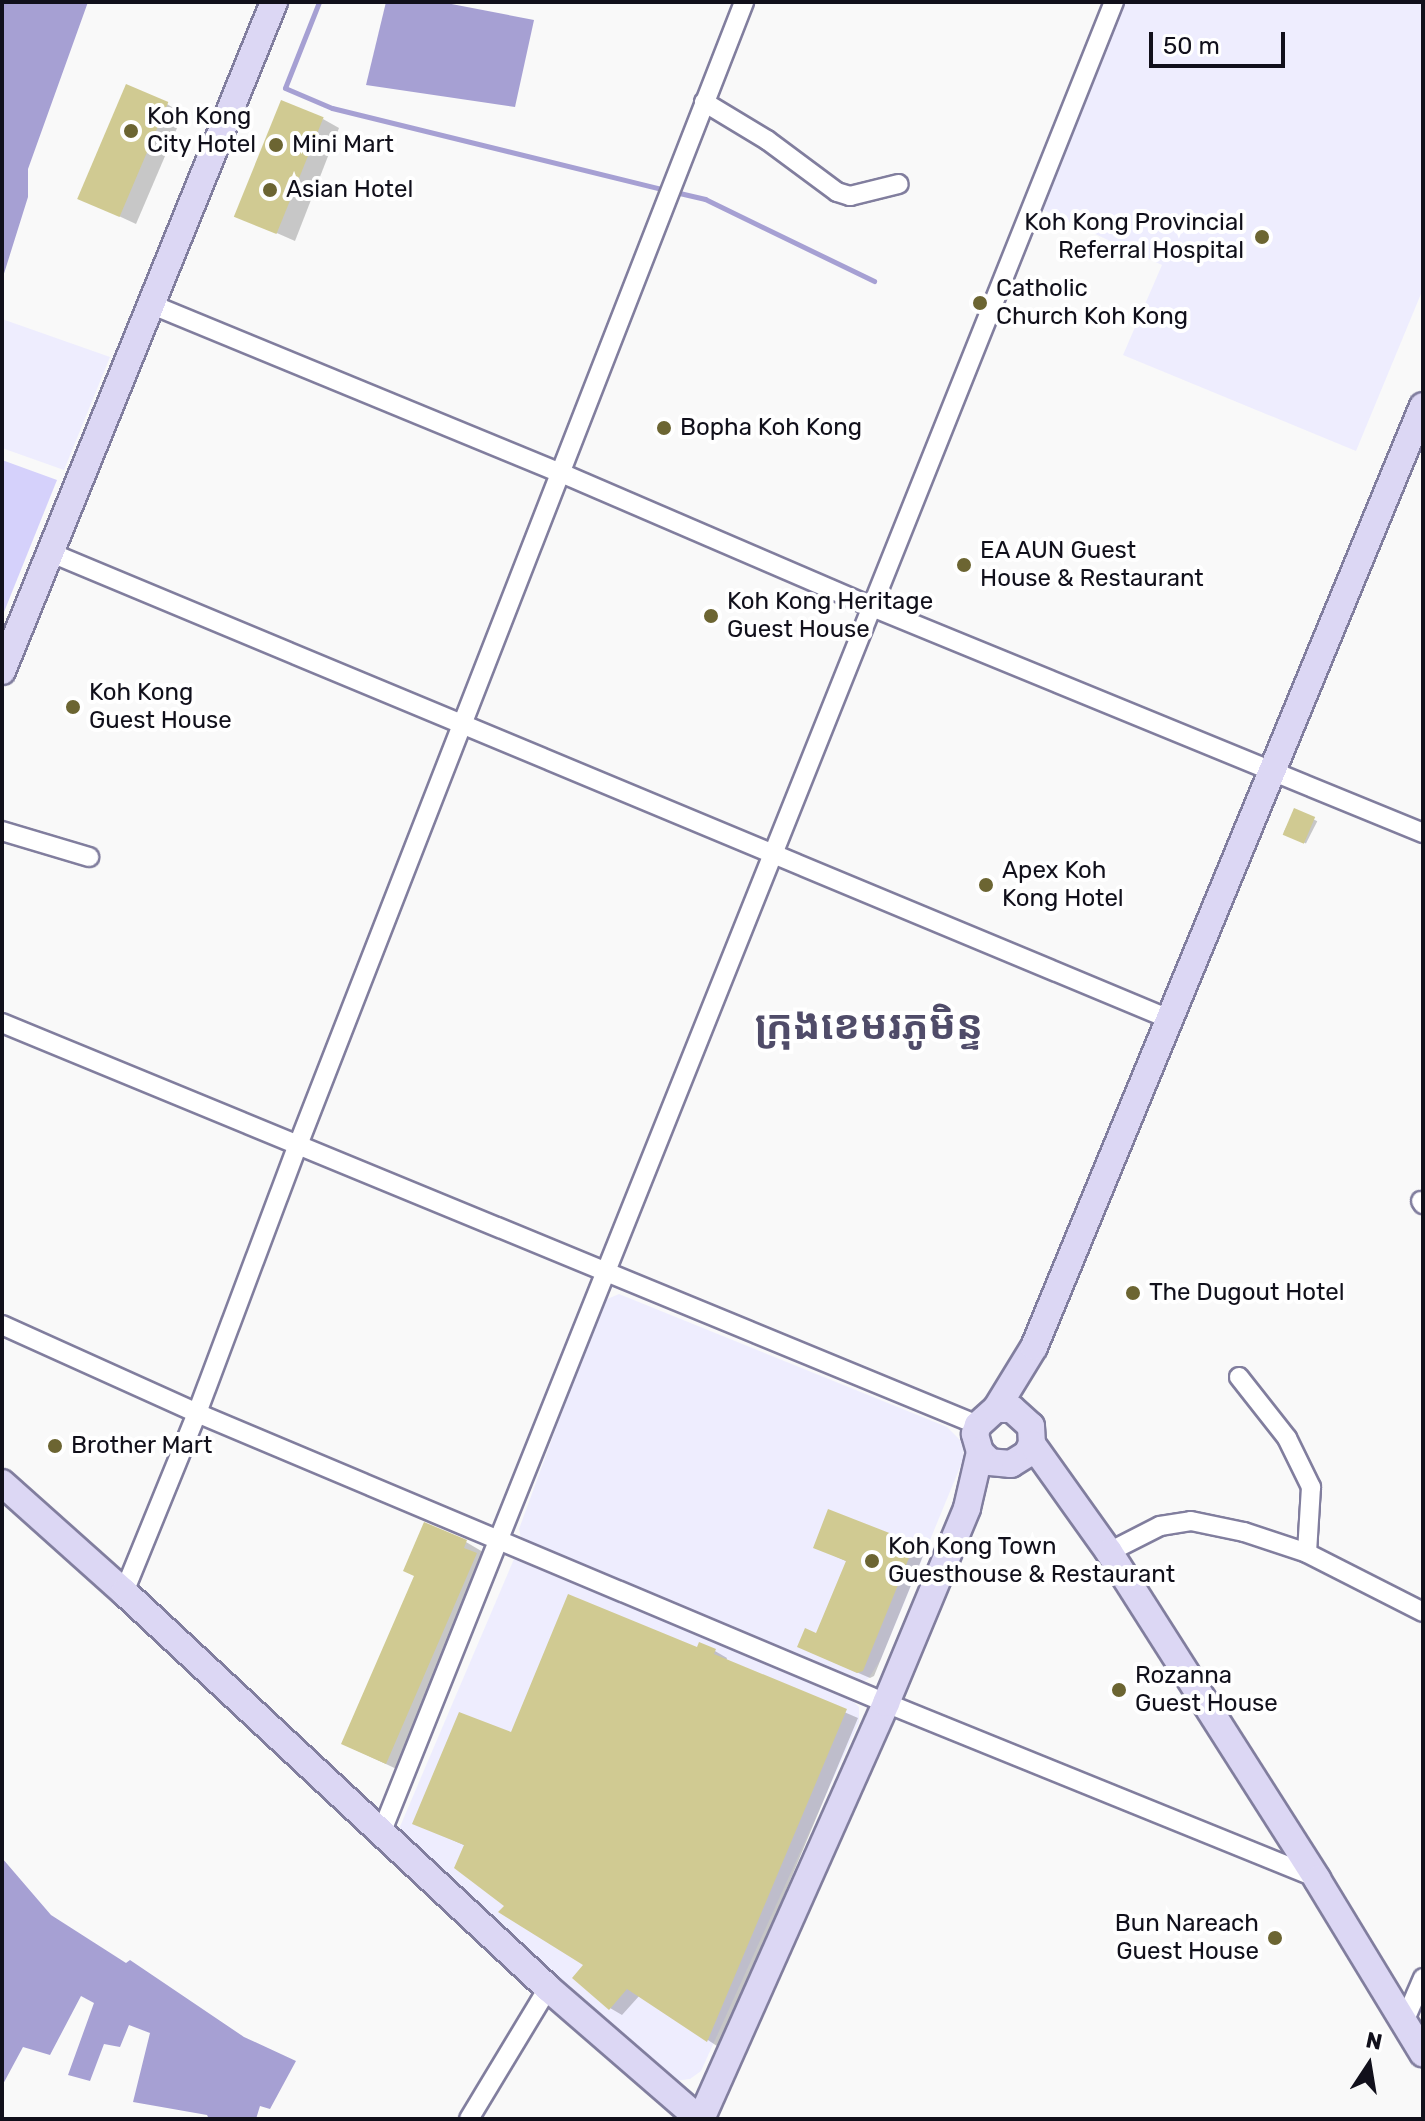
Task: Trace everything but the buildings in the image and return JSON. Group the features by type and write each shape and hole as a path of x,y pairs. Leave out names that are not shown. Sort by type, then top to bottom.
{"street":[{"path":"2,671 148,303 274,2"},
{"path":"124,1592 197,1413 298,1145 744,2"},
{"path":"382,1831 1114,2"},
{"path":"704,102 767,140 837,192 850,196 899,184"},
{"path":"148,303 559,472 872,607 1423,833"},
{"path":"1423,406 1034,1347 987,1417 976,1444 990,1462 1018,1457 1055,1474 1109,1552 1317,1879 1423,2053"},
{"path":"49,552 1169,1019"},
{"path":"2,831 89,857"},
{"path":"2,1023 605,1273 987,1417 1012,1409 1026,1418 1031,1426 1018,1457 967,1508"},
{"path":"2,1325 197,1413 886,1703 1317,1879"},
{"path":"1026,1418 1034,1347"},
{"path":"1239,1377 1287,1438 1311,1487 1307,1553"},
{"path":"2,1483 124,1592 548,1988 700,2119 886,1703 967,1508 980,1452"},
{"path":"1109,1552 1160,1526 1191,1521 1244,1532 1307,1553 1423,1612"},
{"path":"1404,2022 1423,1978"},
{"path":"469,2119 548,1988"}],"shaded area":[{"path":"2,2 88,2 28,169 28,197 2,280"},
{"path":"386,2 441,2 534,20 515,107 366,85"},
{"name":"Koh Kong Provincial Referral Hospital","path":"1123,2 1423,2 1423,289 1356,451 1123,355 1162,265 1039,208"},
{"path":"2,319 110,357 64,470 2,448"},
{"path":"2,460 57,480 2,617"},
{"path":"619,1294 947,1427 964,1444 963,1460 881,1659 868,1679 857,1684 521,1538 519,1529 596,1319 605,1300"},
{"path":"514,1559 849,1698 859,1707 859,1722 701,2071 690,2079 674,2081 659,2072 399,1829"},
{"path":"2,1858 51,1915 126,1963 130,1960 244,2037 296,2061 270,2109 260,2106 256,2119 209,2119 207,2115 133,2102 150,2033 129,2025 120,2047 104,2044 90,2081 68,2075 94,2003 81,1996 50,2055 23,2047 2,2086"}],"waterway":[{"path":"319,2 285,88 332,108 665,190"},
{"path":"675,192 705,199 874,281"}],"place":[{"name":"Koh Kong City Hotel","path":"131,131"},
{"name":"Mini Mart","path":"276,145"},
{"name":"Asian Hotel","path":"270,190"},
{"name":"Koh Kong Provincial Referral Hospital","path":"1262,237"},
{"name":"Catholic Church Koh Kong","path":"980,303"},
{"name":"Bopha Koh Kong","path":"664,428"},
{"name":"EA AUN Guest House & Restaurant","path":"964,565"},
{"name":"Koh Kong Heritage Guest House","path":"711,616"},
{"name":"Koh Kong Guest House","path":"73,707"},
{"name":"Apex Koh Kong Hotel","path":"986,885"},
{"name":"The Dugout Hotel","path":"1133,1293"},
{"name":"Brother Mart","path":"55,1446"},
{"name":"Koh Kong Town Guesthouse & Restaurant","path":"872,1561"},
{"name":"Rozanna Guest House","path":"1119,1690"},
{"name":"Bun Nareach Guest House","path":"1275,1938"}],"district":[{"name":"ក្រុងខេមរភូមិន្ទ","path":"869,1026"}]}
